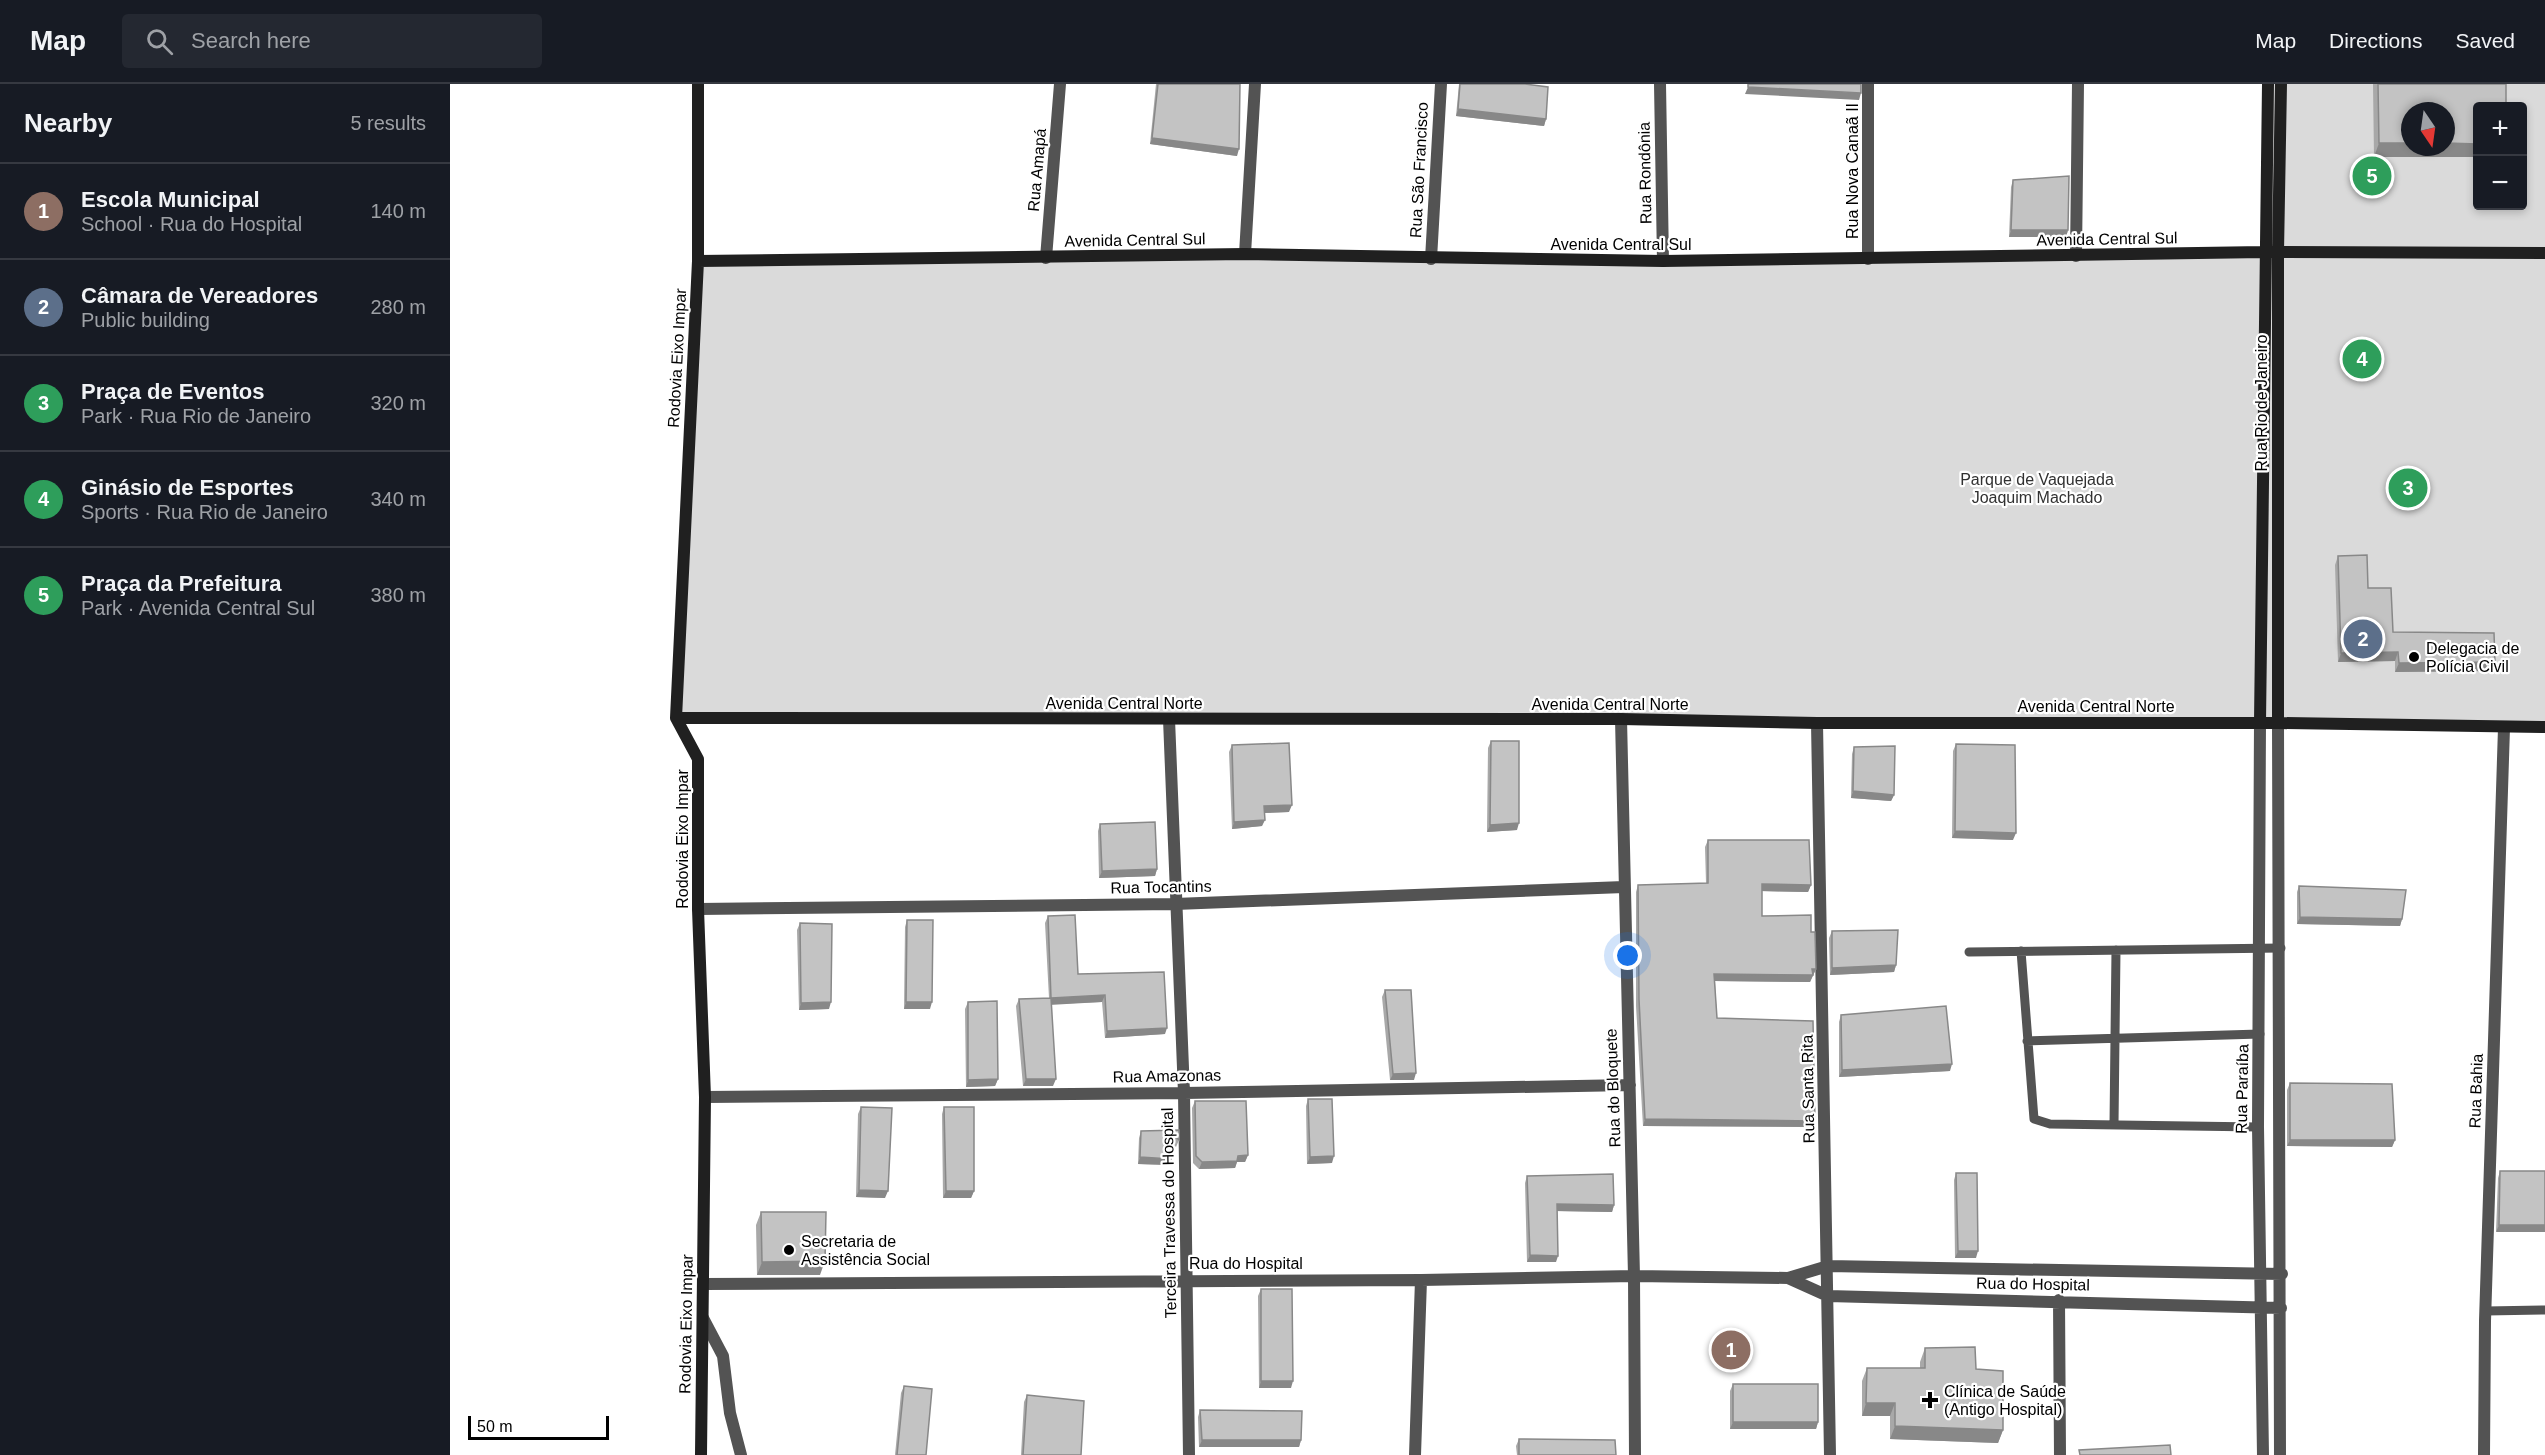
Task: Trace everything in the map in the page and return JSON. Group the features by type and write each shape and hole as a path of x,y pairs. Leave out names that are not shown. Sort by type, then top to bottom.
{"street":[{"name":"Rodovia Eixo Impar","path":"698,84 698,261 676,718 698,759 698,909 705,1097 701,1455"},
{"name":"Rua Amapá","path":"1046,258 1060,84"},
{"path":"1245,254 1255,84"},
{"name":"Rua São Francisco","path":"1431,259 1441,84"},
{"name":"Rua Rondônia","path":"1660,84 1663,261"},
{"name":"Rua Nova Canaã II","path":"1868,84 1868,259"},
{"path":"2076,256 2078,84"},
{"name":"Rua Rio de Janeiro","path":"2260,722 2264,252 2268,84"},
{"name":"Rua Rio de Janeiro","path":"2278,723 2278,252 2281,84"},
{"name":"Avenida Central Sul","path":"698,261 1245,254 1431,259 1663,261 2264,252 2545,253"},
{"name":"Avenida Central Norte","path":"676,718 1621,719 1817,723 2260,722 2545,727"},
{"name":"Terceira Travessa do Hospital","path":"1169,719 1184,1093 1189,1455"},
{"name":"Rua do Bloquete","path":"1621,719 1634,1276 1635,1455"},
{"name":"Rua Paraíba","path":"2260,722 2258,1127 2263,1455"},
{"name":"Rua Santa Rita","path":"1817,723 1830,1455"},
{"path":"2278,723 2282,1274 2280,1455"},
{"name":"Rua Bahia","path":"2484,1455 2486,1311 2504,728"},
{"name":"Rua Tocantins","path":"698,909 1175,904 1624,887"},
{"name":"Rua Amazonas","path":"705,1097 1184,1093 1630,1085"},
{"name":"Rua do Hospital","path":"703,1284 1185,1279 1421,1280 1634,1276 1788,1278 1828,1266 2282,1274"},
{"name":"Rua do Hospital","path":"1788,1278 1828,1296 2059,1300 2282,1308"},
{"path":"1415,1455 1421,1280"},
{"path":"2059,1300 2060,1455"},
{"path":"703,1318 723,1356 730,1413 741,1455"}],"lane":[{"path":"1968,952 2281,948"},
{"path":"2115,1125 2116,950"},
{"path":"2021,951 2034,1119 2050,1124 2258,1127"},
{"path":"2027,1041 2260,1034"},
{"path":"2486,1311 2545,1310"}],"green space":[{"name":"Parque de Vaquejada Joaquim Machado","path":"2268,84 2545,84 2545,723 676,718 698,261 2264,252"}],"building":[{"path":"1158,84 1240,84 1239,149 1152,138"},
{"path":"1460,84 1525,84 1548,87 1546,119 1458,109"},
{"path":"1748,84 1861,84 1861,93 1748,87"},
{"path":"2378,84 2506,84 2506,102 2473,102 2473,144 2455,143 2455,102 2401,102 2401,143 2379,143"},
{"path":"2069,176 2068,230 2011,230 2013,180"},
{"path":"2367,555 2368,588 2391,588 2393,632 2494,633 2495,662 2399,663 2398,652 2341,653 2338,556"},
{"path":"1491,741 1519,741 1519,823 1490,825"},
{"path":"1289,743 1292,805 1264,806 1265,820 1234,822 1232,745"},
{"path":"1956,744 2015,745 2016,833 1955,831"},
{"path":"1895,746 1894,795 1853,791 1854,747"},
{"path":"1155,822 1157,869 1102,871 1100,824"},
{"path":"1708,840 1809,840 1811,885 1762,884 1762,916 1811,915 1811,932 1815,932 1816,969 1812,969 1813,975 1714,974 1717,1018 1813,1021 1815,1121 1645,1119 1639,999 1638,885 1708,883"},
{"path":"2299,886 2406,890 2402,919 2300,917"},
{"path":"1075,915 1078,974 1164,972 1167,1028 1107,1031 1105,995 1051,998 1048,916"},
{"path":"907,920 933,920 932,1002 906,1002"},
{"path":"800,923 832,924 831,1002 801,1003"},
{"path":"1898,930 1896,965 1832,968 1832,931"},
{"path":"1385,990 1411,990 1416,1073 1393,1074"},
{"path":"1051,998 1056,1079 1026,1079 1019,999"},
{"path":"997,1001 998,1079 968,1080 968,1002"},
{"path":"1946,1006 1952,1064 1842,1070 1841,1015"},
{"path":"2290,1083 2392,1084 2395,1140 2290,1140"},
{"path":"1308,1099 1332,1099 1334,1156 1310,1157"},
{"path":"1195,1101 1246,1101 1248,1155 1238,1156 1237,1161 1202,1162 1196,1156"},
{"path":"861,1107 892,1108 888,1191 859,1190"},
{"path":"944,1107 974,1107 974,1191 946,1191"},
{"path":"1179,1130 1179,1140 1171,1132 1171,1159 1140,1157 1141,1131"},
{"path":"2500,1171 2545,1171 2545,1225 2499,1225"},
{"path":"1956,1173 1977,1173 1978,1251 1958,1251"},
{"path":"1613,1174 1614,1205 1557,1204 1558,1256 1530,1255 1527,1176"},
{"name":"Secretaria de Assistência Social","path":"761,1212 826,1212 825,1261 762,1262"},
{"path":"1261,1289 1292,1289 1293,1381 1261,1381"},
{"name":"Clínica de Saúde (Antigo Hospital)","path":"1975,1347 1976,1369 2003,1371 2003,1430 1895,1426 1895,1403 1866,1403 1867,1368 1925,1368 1925,1348"},
{"path":"1733,1384 1818,1384 1818,1422 1733,1422"},
{"path":"904,1386 932,1389 926,1455 897,1455"},
{"path":"1027,1395 1084,1401 1081,1455 1023,1455"},
{"path":"1200,1410 1302,1411 1301,1440 1202,1440"},
{"path":"1519,1439 1615,1440 1616,1455 1519,1455"},
{"path":"2170,1445 2171,1455 2080,1455 2079,1450"}],"place":[{"name":"Praça da Prefeitura","path":"2372,176"},
{"name":"Ginásio de Esportes","path":"2362,359"},
{"name":"Praça de Eventos","path":"2408,488"},
{"name":"Câmara de Vereadores","path":"2363,639"},
{"name":"Delegacia de Polícia Civil","path":"2414,657"},
{"name":"Secretaria de Assistência Social","path":"789,1250"},
{"name":"Escola Municipal","path":"1731,1350"},
{"name":"Clínica de Saúde (Antigo Hospital)","path":"1930,1400"}]}
